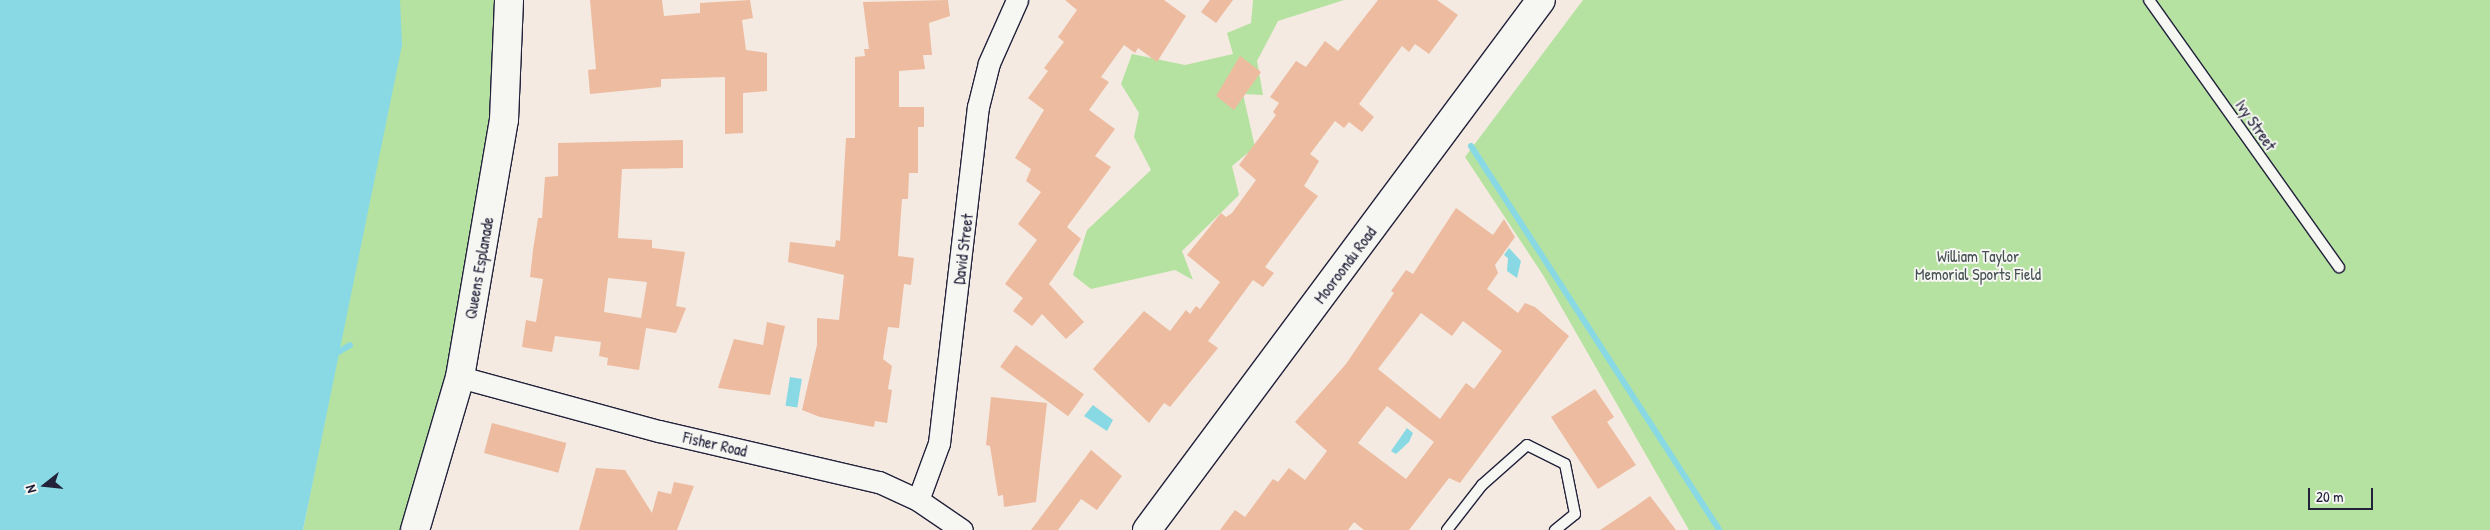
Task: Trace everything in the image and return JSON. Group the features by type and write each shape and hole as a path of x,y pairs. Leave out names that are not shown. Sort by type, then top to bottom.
{"street":[{"name":"Queens Esplanade","path":"415,530 460,377 504,120 509,0"},
{"name":"David Street","path":"918,500 939,443 978,107 989,63 1017,0"},
{"name":"Mooroondu Road","path":"1147,530 1542,0"},
{"name":"Fisher Road","path":"460,377 659,431 879,482 918,500 962,530"}],"lane":[{"name":"Ivy Street","path":"2149,0 2339,267"},
{"path":"1447,530 1482,485 1527,445 1565,464 1575,514 1555,530"}],"green space":[{"path":"266,0 509,0 504,120 415,530 303,530 338,354"},
{"path":"1253,0 1344,0 1278,21 1257,61 1263,95 1243,94 1255,147 1232,166 1239,195 1182,251 1193,280 1175,270 1091,289 1073,275 1087,230 1151,170 1134,137 1139,113 1121,84 1132,54 1185,65 1233,54 1227,33 1251,23"},
{"name":"William Taylor Memorial Sports Field","path":"1583,0 2490,0 2490,530 1689,530 1543,275 1465,157"}],"water":[{"path":"0,0 400,0 402,45 303,530 0,530"},
{"path":"1509,248 1521,261 1517,278 1507,271 1508,258 1504,255"},
{"path":"790,377 802,379 797,408 785,406"},
{"path":"1093,405 1113,420 1107,431 1084,416"},
{"path":"1407,428 1413,433 1409,442 1396,454 1391,451"}],"building":[{"path":"590,0 662,0 664,16 700,13 700,3 750,0 753,18 742,20 746,50 767,53 767,91 743,93 743,133 725,134 725,77 661,79 661,87 590,94 588,70 596,69"},
{"path":"948,0 950,16 929,23 932,55 923,55 925,69 899,71 899,107 924,107 924,127 918,127 918,173 909,173 908,199 902,199 898,256 914,258 911,285 904,284 899,328 888,327 883,359 892,366 888,389 892,390 887,423 875,421 874,427 820,417 802,410 817,345 817,318 839,320 844,275 788,262 790,242 835,247 836,240 840,241 846,138 855,138 855,57 865,56 864,49 869,49 863,2"},
{"path":"1065,0 1164,0 1186,16 1157,62 1138,48 1135,53 1124,45 1101,77 1109,82 1089,110 1115,129 1095,156 1111,167 1067,227 1081,239 1049,284 1084,322 1066,339 1042,314 1032,326 1013,311 1023,298 1005,284 1037,240 1018,224 1041,192 1026,181 1031,169 1015,158 1044,110 1028,98 1048,71 1044,68 1064,42 1058,37 1077,10"},
{"path":"1210,0 1233,0 1216,23 1201,12"},
{"path":"1378,0 1437,0 1458,15 1429,54 1415,44 1409,52 1402,46 1359,104 1374,117 1362,132 1349,122 1344,128 1335,121 1310,154 1319,161 1304,186 1318,196 1265,267 1274,273 1263,287 1253,280 1208,341 1218,348 1170,407 1164,403 1149,423 1093,369 1144,311 1170,331 1186,310 1190,314 1196,306 1200,309 1220,282 1187,255 1221,213 1226,217 1232,213 1256,180 1239,165 1276,115 1273,112 1279,103 1270,97 1296,61 1306,67 1325,41 1338,51"},
{"path":"1240,56 1261,72 1234,110 1216,96"},
{"path":"683,140 683,168 622,169 618,238 652,240 652,248 685,252 676,306 686,308 676,333 646,328 639,370 607,365 608,358 599,356 601,342 555,336 552,352 522,347 526,320 536,322 543,279 530,277 533,250 538,218 542,218 545,177 558,176 558,143","holes":["608,278 647,282 641,318 604,312"]},
{"path":"1456,208 1493,235 1504,219 1515,237 1495,265 1498,273 1487,289 1518,313 1525,303 1535,307 1569,336 1460,483 1449,478 1409,530 1364,530 1354,522 1348,530 1220,530 1235,510 1245,517 1273,479 1278,482 1289,468 1305,480 1327,451 1295,422 1346,364 1394,293 1391,291 1406,270 1413,274","holes":["1421,313 1452,336 1463,321 1502,351 1474,389 1466,383 1440,419 1378,369","1387,406 1434,442 1406,479 1358,443"]},
{"path":"767,322 785,326 770,395 718,388 734,339 763,345"},
{"path":"1016,345 1084,394 1068,416 1000,367"},
{"path":"1595,389 1614,417 1607,422 1636,465 1598,489 1551,417"},
{"path":"991,397 1047,403 1036,502 1004,507 1003,495 998,496 990,446 986,445"},
{"path":"492,423 566,443 558,473 484,453"},
{"path":"1091,450 1122,476 1097,510 1081,499 1058,530 1031,530"},
{"path":"596,468 625,470 652,513 658,491 671,494 674,482 694,486 677,530 579,530"},
{"path":"1650,496 1676,530 1600,530 1636,506"}],"waterway":[{"path":"1471,146 1719,530"},
{"path":"332,356 350,345"}]}
